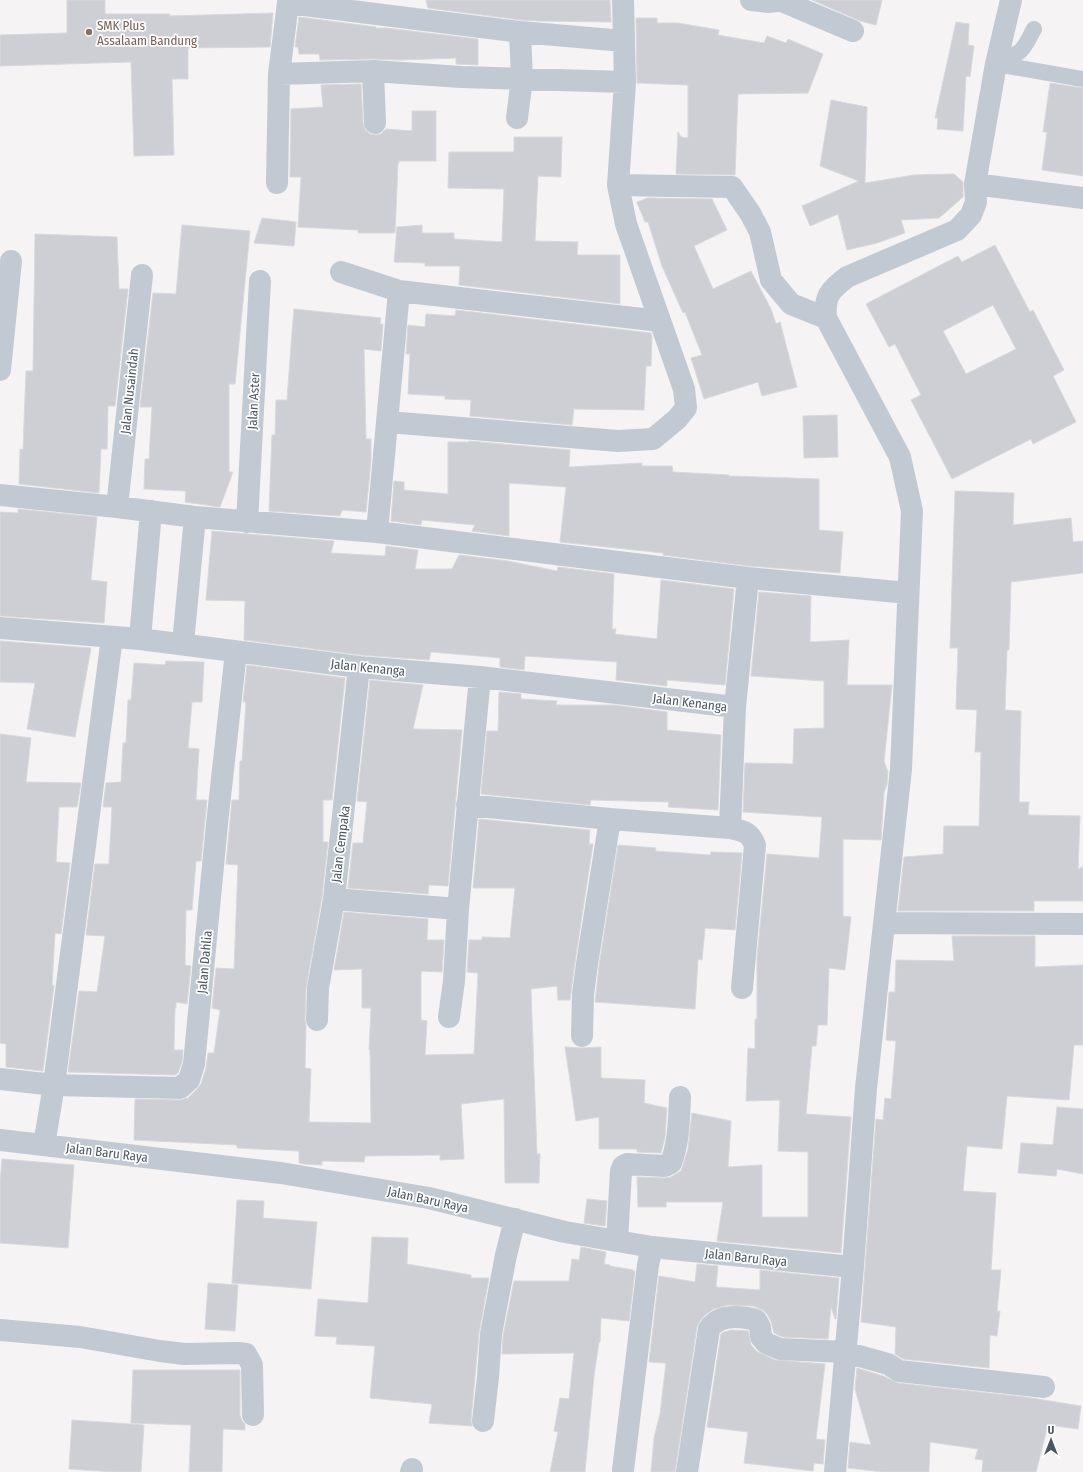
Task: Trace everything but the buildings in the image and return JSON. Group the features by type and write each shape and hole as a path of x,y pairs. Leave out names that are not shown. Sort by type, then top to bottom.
{"street":[{"path":"388,422 618,441 653,439 677,419 686,408 684,389 626,224 618,185 625,82 623,0"},
{"path":"751,0 768,2 783,0 853,31"},
{"path":"835,1472 853,1267 866,1088 901,769 912,511 900,457 826,318 826,297 835,286 847,277 957,230 971,215 976,202 975,184 997,60 1011,0"},
{"path":"277,184 280,1 520,32 624,41"},
{"path":"517,118 522,79 520,32"},
{"path":"279,74 373,71 461,77 625,82"},
{"path":"373,71 376,123"},
{"path":"975,184 1083,198"},
{"path":"618,185 732,187 750,213 760,232 771,280 791,304 826,318"},
{"path":"0,370 11,261"},
{"path":"341,272 399,291 660,321"},
{"name":"Jalan Nusaindah","path":"117,507 142,275"},
{"name":"Jalan Aster","path":"247,522 260,281"},
{"path":"377,532 399,291"},
{"path":"0,495 195,517 377,532 748,578 908,593"},
{"path":"140,639 151,511"},
{"path":"182,644 195,517"},
{"path":"730,828 735,707 748,578"},
{"name":"Jalan Kenanga","path":"0,628 140,639 359,667 480,677 735,707"},
{"path":"44,1145 54,1085 112,637"},
{"name":"Jalan Dahlia","path":"0,1079 54,1085 180,1088 189,1080 194,1064 217,824 236,652"},
{"name":"Jalan Cempaka","path":"317,1020 318,988 334,898 359,667"},
{"path":"449,1017 454,981 458,909 480,677"},
{"path":"467,805 610,819 730,828 744,832 751,836 754,845 742,988"},
{"path":"582,1036 583,994 610,819"},
{"path":"334,898 458,909"},
{"path":"884,923 1083,924"},
{"path":"617,1241 622,1166 627,1164 665,1166 671,1163 677,1147 680,1097"},
{"name":"Jalan Baru Raya","path":"0,1140 281,1173 429,1198 565,1232 652,1247 853,1267"},
{"path":"483,1421 488,1377 490,1334 515,1219"},
{"path":"623,1470 648,1264 652,1247"},
{"path":"687,1472 709,1329 714,1322 735,1317 756,1320 760,1327 761,1338 766,1343 780,1349 845,1352 888,1364 899,1371 1044,1387"},
{"path":"0,1330 80,1337 184,1354 246,1354 252,1364 253,1414"}],"lane":[{"path":"997,60 1010,57 1021,51 1034,29"},
{"path":"997,60 1083,79"}],"place":[{"name":"SMK Plus Assalaam Bandung","path":"89,32"}]}
